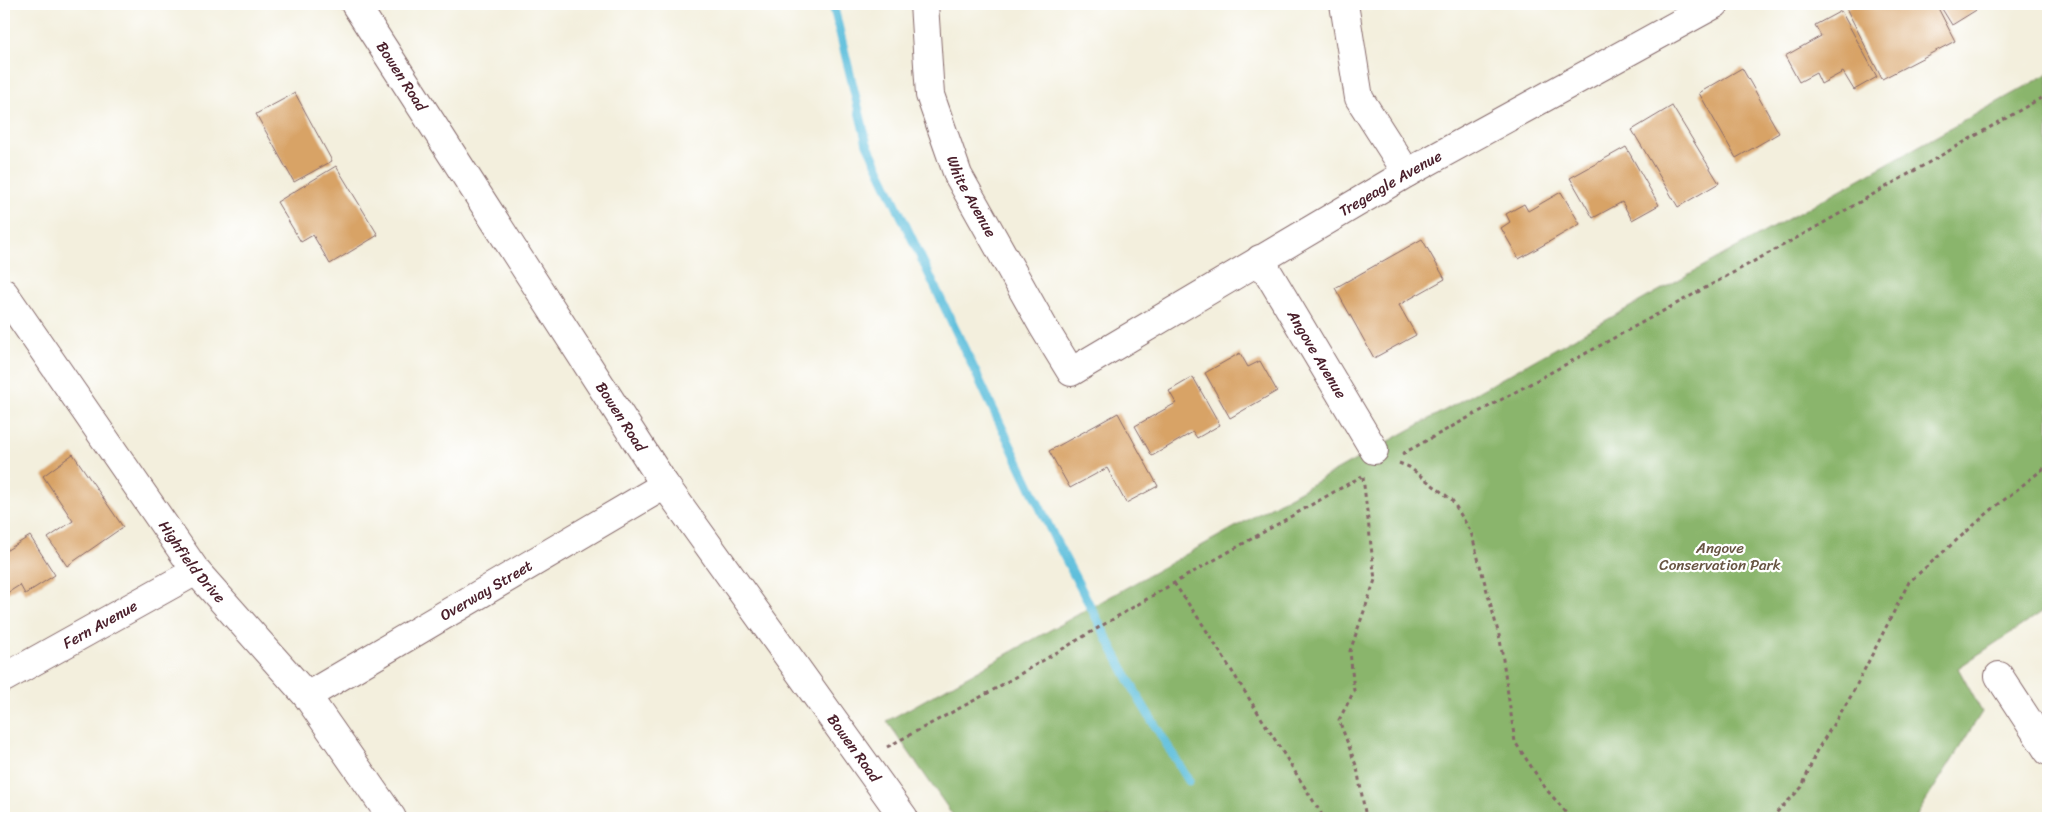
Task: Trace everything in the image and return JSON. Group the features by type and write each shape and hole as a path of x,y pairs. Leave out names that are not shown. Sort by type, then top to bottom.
{"street":[{"name":"White Avenue","path":"924,4 930,95 958,175 1044,328 1071,372"},
{"path":"1344,4 1359,98 1407,173"},
{"name":"Tregeagle Avenue","path":"1071,372 1407,173 1715,4"},
{"name":"Bowen Road","path":"365,8 665,485 904,818"},
{"name":"Angove Avenue","path":"1260,259 1379,460"},
{"name":"Highfield Drive","path":"4,293 196,571 306,696 392,818"},
{"name":"Overway Street","path":"306,696 665,485"},
{"name":"Fern Avenue","path":"4,678 196,571"},
{"path":"1999,676 2048,751"}],"path":[{"path":"862,760 988,693 1174,583 1363,475 1379,460 1810,230 2048,94"},
{"path":"1379,460 1409,467 1452,500 1471,532 1500,639 1516,742 1546,789 1571,818"},
{"path":"1771,818 1802,787 1816,752 1851,696 1909,582 2048,465"},
{"path":"1363,475 1375,580 1350,651 1354,691 1339,720 1357,768 1366,818"},
{"path":"1174,583 1203,625 1324,818"}],"green space":[{"name":"Angove Conservation Park","path":"2048,74 2048,608 1958,668 1982,712 1915,818 955,818 887,721"}],"building":[{"path":"1854,4 1936,4 1955,41 1882,79 1846,8"},
{"path":"1939,4 1986,4 1952,25"},
{"path":"1841,11 1877,77 1854,90 1843,72 1821,84 1816,73 1799,82 1785,56 1821,36 1815,25"},
{"path":"1742,68 1779,133 1736,158 1699,93"},
{"path":"295,93 332,161 294,182 256,114"},
{"path":"1672,106 1719,183 1678,207 1632,130"},
{"path":"1626,147 1659,205 1632,220 1622,202 1593,218 1570,178"},
{"path":"336,166 378,235 330,264 313,235 301,242 277,202"},
{"path":"1561,192 1580,224 1519,259 1501,228 1510,222 1506,214 1524,204 1528,211"},
{"path":"1422,239 1445,279 1399,305 1416,335 1374,358 1335,288"},
{"path":"1240,353 1248,367 1260,361 1277,391 1230,418 1205,373"},
{"path":"1193,377 1220,425 1197,438 1193,432 1152,456 1135,426 1176,403 1169,391"},
{"path":"1118,413 1158,486 1126,503 1107,468 1070,488 1049,451"},
{"path":"73,454 123,527 67,566 48,538 73,521 43,476"},
{"path":"30,536 55,575 25,594 20,585 4,595 4,552"}],"waterway":[{"path":"833,4 867,144 1055,539 1139,699 1189,781"}]}
